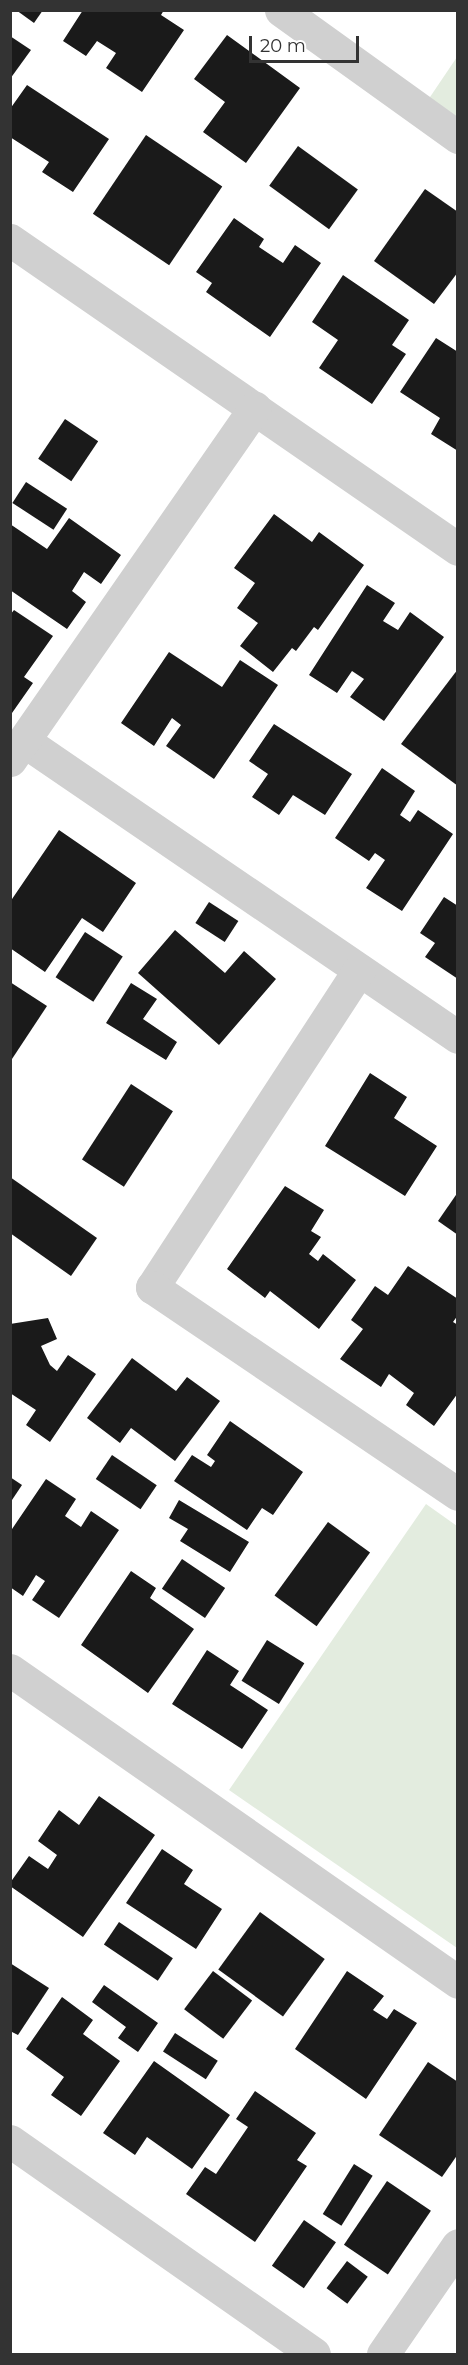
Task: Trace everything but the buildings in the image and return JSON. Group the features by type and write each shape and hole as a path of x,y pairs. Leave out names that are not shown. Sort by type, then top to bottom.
{"street":[{"path":"280,10 458,137"},
{"path":"10,240 458,549"},
{"path":"255,408 17,750 359,970 458,1037"},
{"path":"359,970 152,1287 458,1494"},
{"path":"10,1670 458,1982"},
{"path":"10,2141 314,2355"},
{"path":"383,2355 458,2245"}],"shaded area":[{"path":"457,57 457,121 428,100"},
{"path":"426,1504 457,1526 457,1948 229,1790"}]}
